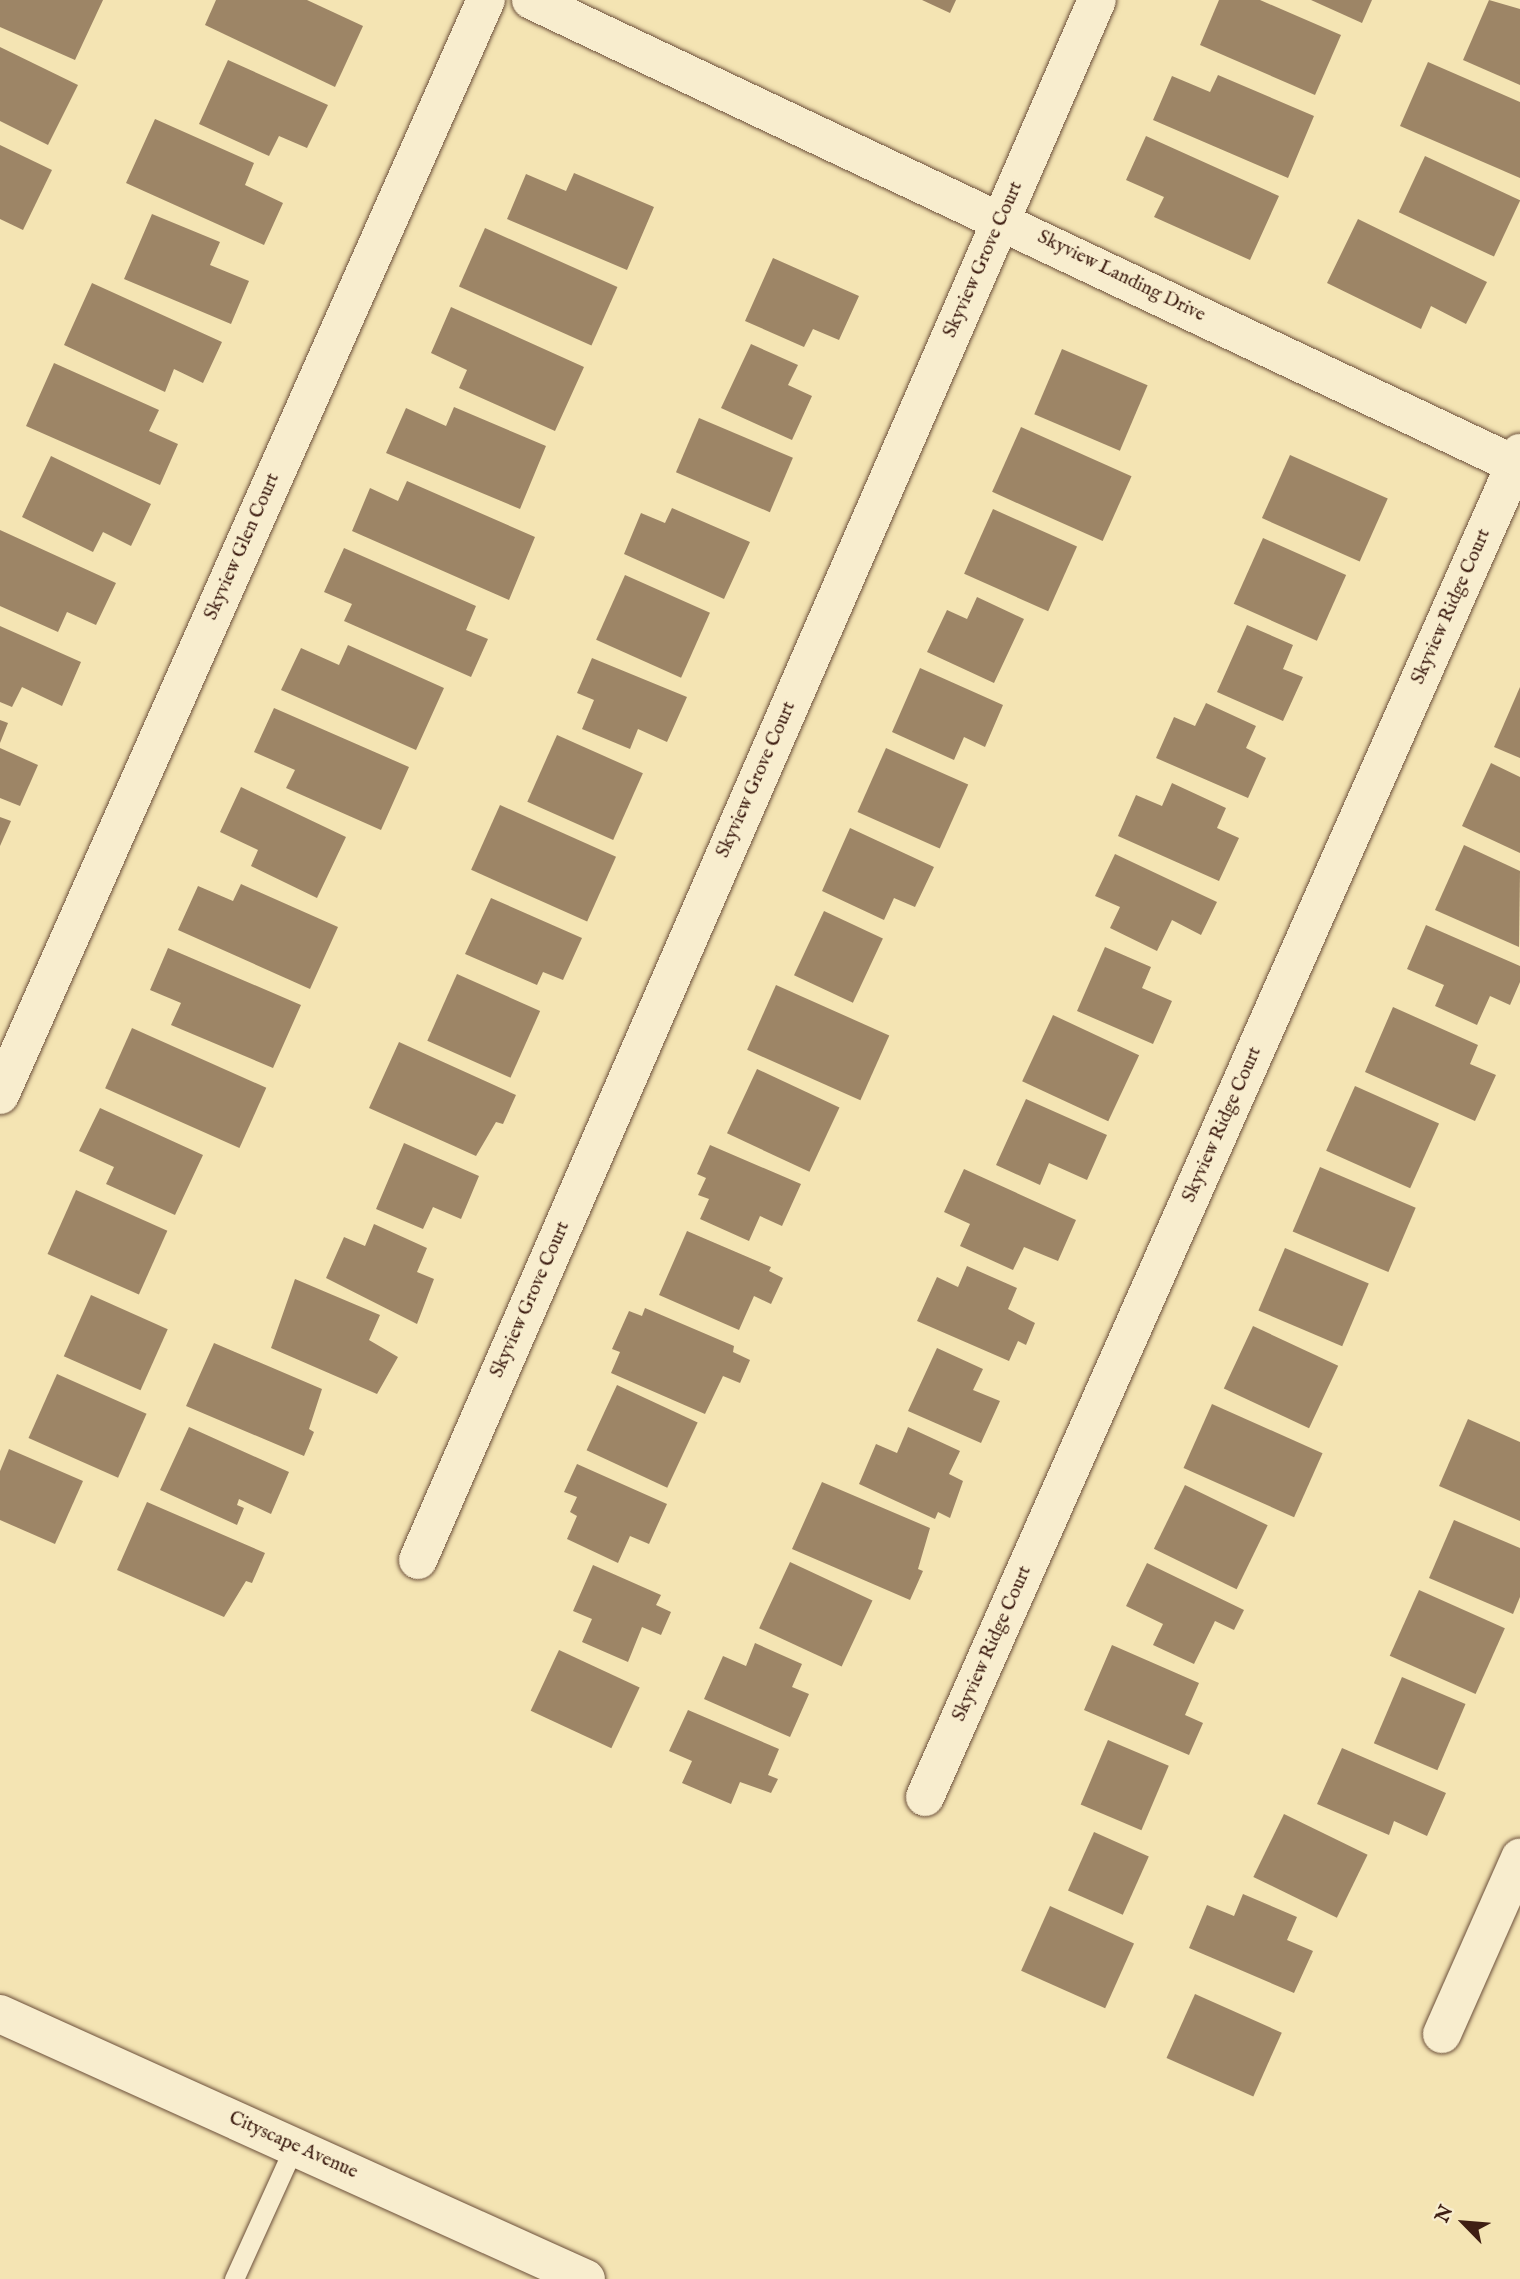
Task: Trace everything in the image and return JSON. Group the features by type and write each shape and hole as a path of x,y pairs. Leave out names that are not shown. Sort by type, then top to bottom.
{"street":[{"name":"Skyview Glen Court","path":"0,1095 486,0"},
{"name":"Skyview Landing Drive","path":"531,0 1518,462"},
{"name":"Skyview Grove Court","path":"418,1560 1097,0"},
{"name":"Skyview Ridge Court","path":"925,1797 1518,462"},
{"path":"1442,2034 1520,1858"},
{"name":"Cityscape Avenue","path":"0,2014 586,2279"}],"lane":[{"path":"234,2279 294,2147"}],"building":[{"path":"0,0 103,0 75,60 0,27"},
{"path":"216,0 307,0 363,26 335,87 205,25"},
{"path":"922,0 956,0 950,13"},
{"path":"1219,0 1260,0 1341,35 1315,95 1200,45"},
{"path":"1311,0 1372,0 1362,23"},
{"path":"1489,0 1520,9 1520,85 1463,60"},
{"path":"0,47 78,85 48,145 0,121"},
{"path":"228,60 328,105 307,148 279,136 269,156 199,124"},
{"path":"1428,62 1520,102 1520,178 1400,126"},
{"path":"1218,75 1314,116 1288,178 1153,120 1172,76 1210,92"},
{"path":"155,119 254,163 245,185 283,203 264,245 126,183"},
{"path":"1146,136 1279,196 1250,260 1154,217 1164,197 1126,180"},
{"path":"0,145 52,170 23,230 0,219"},
{"path":"1425,156 1520,200 1494,257 1399,212"},
{"path":"574,173 654,207 627,270 507,219 526,174 566,191"},
{"path":"152,214 220,242 210,265 249,281 231,324 124,279"},
{"path":"1358,219 1487,282 1466,324 1431,306 1421,329 1327,283"},
{"path":"485,228 617,287 591,345 459,286"},
{"path":"773,258 859,296 839,340 813,329 804,347 745,321"},
{"path":"92,283 222,342 203,383 174,369 165,392 64,345"},
{"path":"451,307 584,367 555,431 459,388 467,370 431,353"},
{"path":"751,344 798,365 788,385 812,396 792,440 721,408"},
{"path":"1062,349 1148,385 1120,451 1034,414"},
{"path":"54,363 159,410 149,431 178,444 160,485 26,426"},
{"path":"454,407 546,446 520,509 386,453 406,408 446,426"},
{"path":"699,418 793,458 770,512 676,472"},
{"path":"1021,427 1132,476 1103,541 992,492"},
{"path":"1290,455 1388,499 1360,562 1262,518"},
{"path":"51,456 151,504 131,546 103,532 93,552 22,517"},
{"path":"407,481 535,537 509,600 352,531 370,488 398,501"},
{"path":"672,508 750,542 724,599 624,554 641,513 665,523"},
{"path":"993,509 1077,546 1048,611 964,574"},
{"path":"0,530 116,583 96,625 67,612 58,632 0,606"},
{"path":"1263,538 1346,575 1317,641 1234,604"},
{"path":"344,548 476,606 466,630 488,639 471,677 344,621 352,604 324,592"},
{"path":"625,575 710,613 681,678 596,640"},
{"path":"977,597 1024,619 994,683 927,652 947,610 967,619"},
{"path":"1247,625 1293,645 1283,669 1303,677 1283,721 1217,692"},
{"path":"0,626 81,662 62,706 22,687 12,707 0,702"},
{"path":"348,645 444,688 416,750 281,690 301,648 339,665"},
{"path":"592,658 687,697 667,742 638,729 630,749 582,729 594,700 577,693"},
{"path":"920,668 1003,705 985,747 964,737 954,760 892,732"},
{"path":"1520,687 1520,758 1494,747"},
{"path":"1206,703 1256,726 1246,748 1266,758 1248,798 1156,758 1174,717 1195,726"},
{"path":"274,708 409,767 381,830 286,788 295,770 254,752"},
{"path":"0,720 8,723 0,743"},
{"path":"557,735 643,773 613,840 527,802"},
{"path":"0,748 38,765 20,806 0,798"},
{"path":"886,748 968,785 940,849 858,812"},
{"path":"1491,763 1520,777 1520,853 1462,826"},
{"path":"1172,783 1226,808 1217,828 1239,838 1219,881 1118,836 1136,795 1162,806"},
{"path":"241,787 346,837 317,898 251,866 258,850 220,832"},
{"path":"500,805 616,857 587,922 471,870"},
{"path":"0,817 11,821 0,846"},
{"path":"850,828 934,867 915,907 894,898 884,920 822,891"},
{"path":"1464,845 1520,871 1519,947 1435,910"},
{"path":"1115,854 1217,902 1201,935 1172,920 1157,951 1110,928 1120,907 1095,896"},
{"path":"241,884 338,927 310,989 178,930 198,886 233,901"},
{"path":"491,898 582,938 563,980 543,972 537,985 465,954"},
{"path":"824,911 883,938 853,1003 794,975"},
{"path":"1426,925 1520,966 1520,982 1510,1005 1490,996 1477,1025 1435,1006 1444,985 1407,969"},
{"path":"1105,947 1151,967 1142,988 1172,1001 1153,1044 1077,1011"},
{"path":"168,948 301,1005 273,1068 171,1025 181,1003 150,990"},
{"path":"457,974 540,1011 510,1078 427,1041"},
{"path":"776,985 889,1035 860,1100 747,1050"},
{"path":"1393,1007 1478,1045 1470,1064 1496,1075 1475,1121 1365,1072"},
{"path":"1053,1015 1139,1055 1108,1121 1022,1081"},
{"path":"132,1028 266,1088 239,1148 105,1088"},
{"path":"399,1042 516,1095 503,1124 496,1122 476,1156 369,1108"},
{"path":"757,1069 839,1107 809,1172 727,1133"},
{"path":"1355,1086 1439,1123 1410,1188 1326,1151"},
{"path":"1026,1099 1107,1135 1087,1180 1049,1163 1040,1185 996,1165"},
{"path":"100,1108 203,1155 175,1215 106,1184 114,1167 79,1151"},
{"path":"404,1143 479,1176 461,1219 433,1207 423,1229 376,1209"},
{"path":"710,1145 801,1184 782,1226 760,1216 749,1241 700,1219 709,1199 698,1195 706,1178 697,1174"},
{"path":"1320,1167 1416,1208 1388,1272 1293,1231"},
{"path":"964,1169 1076,1220 1058,1261 1024,1247 1013,1270 960,1246 970,1224 944,1212"},
{"path":"76,1190 167,1231 139,1295 48,1254"},
{"path":"374,1224 427,1248 417,1272 434,1279 417,1324 326,1278 344,1237 365,1246"},
{"path":"687,1231 771,1267 769,1271 783,1278 771,1304 754,1296 739,1330 659,1295"},
{"path":"1285,1248 1369,1284 1342,1346 1258,1311"},
{"path":"967,1266 1017,1288 1008,1309 1035,1323 1026,1345 1018,1341 1009,1361 917,1321 937,1277 958,1287"},
{"path":"295,1279 380,1315 369,1340 398,1357 377,1394 271,1348"},
{"path":"91,1295 168,1329 140,1390 64,1356"},
{"path":"645,1308 734,1346 733,1352 750,1360 740,1383 723,1376 705,1414 611,1373 620,1352 612,1349 629,1311 642,1316"},
{"path":"1253,1326 1338,1366 1309,1428 1224,1389"},
{"path":"214,1343 322,1389 309,1429 314,1432 304,1456 186,1406"},
{"path":"937,1348 983,1369 973,1390 1000,1401 981,1443 908,1411"},
{"path":"57,1374 147,1414 118,1478 29,1438"},
{"path":"617,1385 698,1423 667,1488 587,1450"},
{"path":"1212,1404 1323,1453 1294,1517 1184,1468"},
{"path":"1468,1419 1520,1442 1520,1521 1439,1486"},
{"path":"189,1427 289,1472 271,1514 239,1499 237,1505 244,1508 237,1525 160,1490"},
{"path":"908,1427 960,1451 949,1474 963,1481 950,1518 938,1512 935,1519 859,1484 876,1444 897,1453"},
{"path":"9,1449 83,1481 55,1544 0,1520 0,1471"},
{"path":"577,1464 667,1504 649,1544 630,1536 618,1563 567,1539 577,1516 570,1512 577,1497 564,1492"},
{"path":"822,1482 930,1528 918,1569 923,1571 910,1600 792,1549"},
{"path":"1185,1485 1268,1525 1237,1589 1154,1549"},
{"path":"147,1502 265,1553 252,1583 246,1581 224,1617 117,1570"},
{"path":"1454,1520 1520,1548 1520,1597 1513,1614 1429,1578"},
{"path":"790,1562 872,1600 842,1667 759,1628"},
{"path":"1147,1563 1244,1610 1234,1630 1215,1621 1194,1664 1153,1645 1163,1624 1126,1606"},
{"path":"593,1565 661,1595 656,1605 671,1612 661,1635 642,1627 628,1662 582,1642 592,1619 573,1611"},
{"path":"1419,1590 1505,1628 1476,1694 1390,1656"},
{"path":"755,1643 802,1664 792,1687 809,1694 790,1737 704,1699 723,1656 746,1666"},
{"path":"1112,1645 1199,1683 1185,1715 1203,1723 1189,1755 1084,1710"},
{"path":"559,1650 640,1688 611,1748 531,1711"},
{"path":"1402,1677 1466,1704 1437,1770 1374,1743"},
{"path":"688,1710 779,1749 768,1775 778,1779 771,1793 740,1782 731,1804 682,1783 692,1761 669,1751"},
{"path":"1108,1740 1169,1766 1141,1830 1081,1804"},
{"path":"1342,1748 1446,1793 1427,1836 1394,1821 1389,1835 1317,1804"},
{"path":"1284,1814 1368,1855 1337,1918 1253,1877"},
{"path":"1094,1832 1149,1856 1123,1915 1068,1890"},
{"path":"1243,1894 1297,1917 1287,1940 1313,1951 1294,1993 1189,1948 1207,1905 1234,1916"},
{"path":"1050,1906 1134,1943 1105,2008 1021,1971"},
{"path":"1195,1994 1282,2033 1253,2097 1167,2058"}]}
